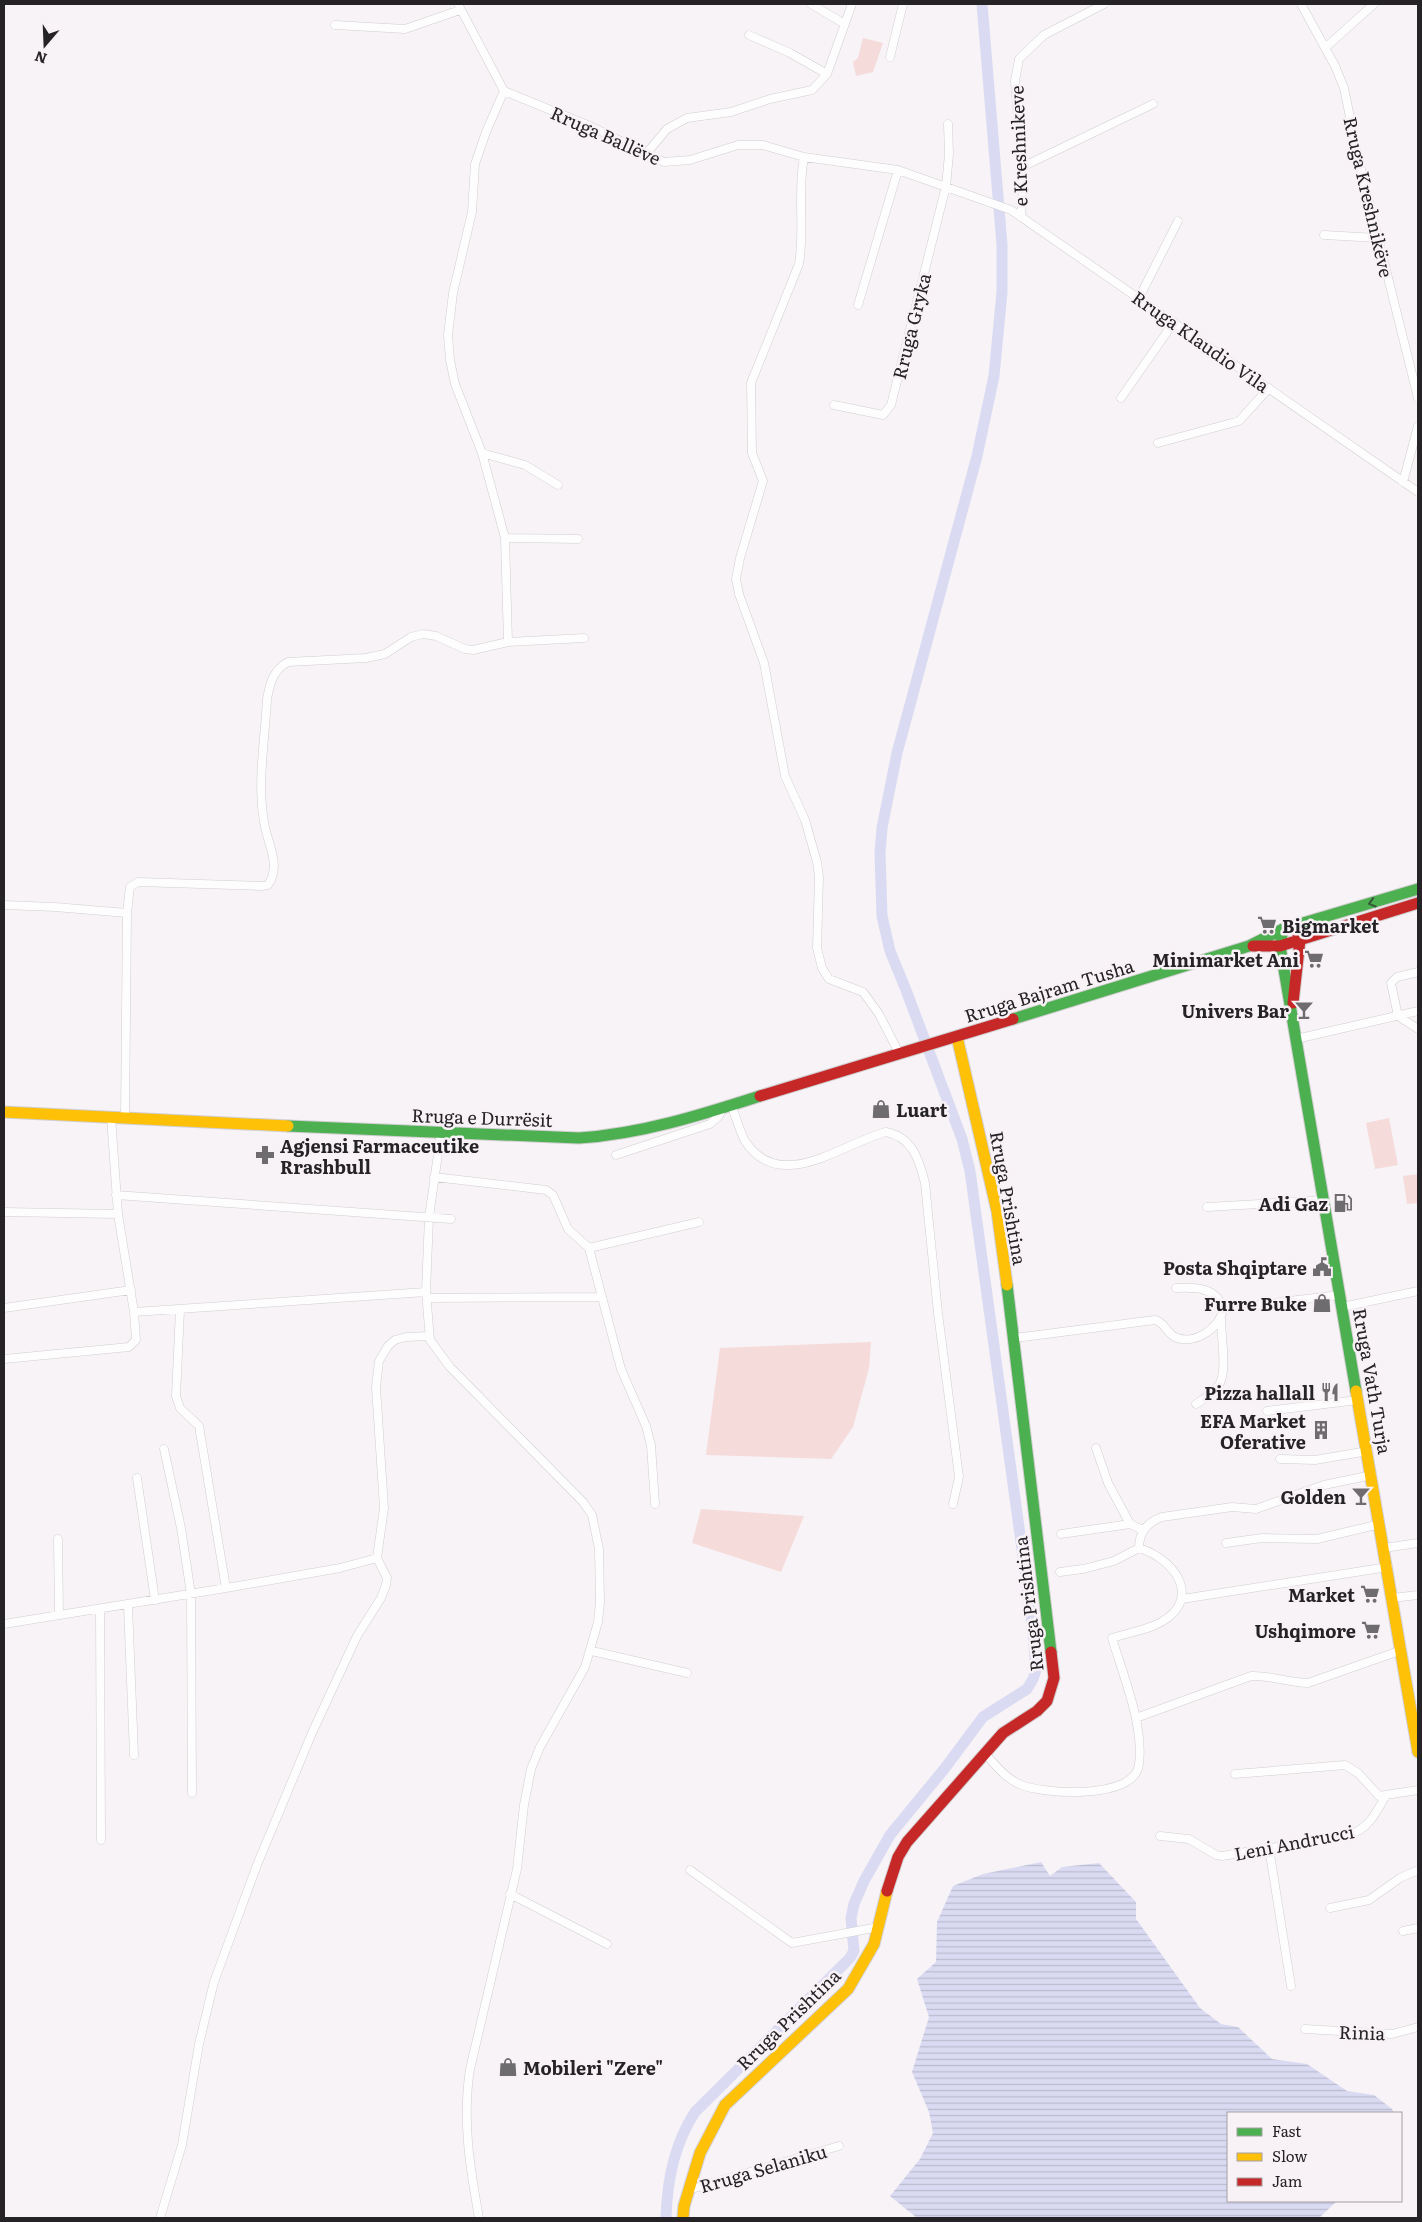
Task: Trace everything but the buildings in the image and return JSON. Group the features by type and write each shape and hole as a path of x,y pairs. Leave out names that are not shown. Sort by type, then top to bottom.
{"street":[{"path":"811,4 843,23"},
{"path":"646,154 660,136 674,124 687,118 731,112 770,98 812,90 827,74 843,23 852,4"},
{"path":"890,57 902,4"},
{"name":"e Kreshnikeve","path":"1021,217 1023,187 1014,81 1019,59 1044,35 1104,4"},
{"name":"Rruga Kreshnikëve","path":"1301,4 1344,88 1359,161 1418,398"},
{"path":"1325,48 1374,4"},
{"path":"335,25 405,29 459,7 504,91 486,132 475,164 472,212 453,293 448,335 450,360 455,384 482,453 505,538 508,642"},
{"path":"749,35 790,52 827,74"},
{"name":"Rruga Ballëve","path":"504,91 590,126 664,162 690,160 738,144 763,145 804,157 898,170 980,199"},
{"path":"1020,168 1153,104"},
{"path":"946,186 949,154 948,124"},
{"path":"804,157 801,170 803,244 799,264 751,383 752,453 763,481 740,558 736,579 739,594 764,663 785,776 805,820 817,862 819,877 817,948 822,968 829,979 863,992 879,1014 903,1054"},
{"path":"858,305 898,170"},
{"name":"Rruga Gryka","path":"834,405 878,415 884,415 888,411 946,186"},
{"name":"Rruga Klaudio Vila","path":"980,199 1011,210 1418,492"},
{"path":"1139,298 1178,221"},
{"path":"1324,235 1378,238"},
{"path":"1121,398 1174,322"},
{"path":"1158,444 1239,421 1270,388"},
{"path":"1403,482 1418,426"},
{"path":"482,453 525,465 558,485"},
{"path":"505,538 578,539"},
{"path":"124,1118 127,913 130,887 138,882 262,886 268,885 273,878 272,852 264,822 262,787 267,699 269,685 279,667 288,662 366,658 385,654 411,637 423,634 436,636 465,649 473,650 508,642 584,638"},
{"name":"Rruga Bajram Tusha","path":"951,1039 1249,946 1295,925 1418,889"},
{"name":"Rruga Bajram Tusha","path":"1249,946 1280,946 1418,903"},
{"path":"4,905 127,913"},
{"path":"1295,925 1300,940"},
{"name":"Rruga Vath Turja","path":"1283,929 1280,946 1291,1017 1325,1200 1392,1598 1414,1701 1418,1752"},
{"name":"Rruga Vath Turja","path":"1291,1017 1300,940"},
{"path":"1418,972 1397,977 1391,983 1398,1016 1418,1029"},
{"path":"1296,1039 1418,1011"},
{"name":"Rruga e Durrësit","path":"4,1112 441,1133 579,1138 607,1136 674,1122 951,1039"},
{"name":"Rruga Prishtina","path":"683,2218 688,2190 700,2153 725,2105 848,1989 868,1958 898,1857 908,1842 1003,1733 1037,1712 1047,1701 1054,1678 1015,1338 997,1211 951,1039"},
{"path":"616,1155 710,1124 727,1106 745,1140 759,1155 777,1164 796,1166 822,1158 870,1136 886,1132 896,1134 905,1139 916,1155 925,1183 938,1314 959,1477 953,1504"},
{"path":"4,1360 129,1347 133,1345 137,1335 118,1214 111,1117"},
{"path":"441,1133 429,1217 426,1295 429,1336 433,1346 450,1367 566,1483 592,1515 600,1549 599,1615 592,1651 578,1682 540,1747 531,1768 525,1796 518,1869 510,1894 467,2087 466,2134 468,2160 479,2218"},
{"path":"434,1176 546,1190 553,1195 568,1229 589,1248 621,1369 646,1426 651,1445 655,1504"},
{"path":"116,1195 451,1219"},
{"path":"1207,1207 1325,1200"},
{"path":"4,1212 118,1214"},
{"path":"589,1248 699,1222"},
{"path":"1176,1288 1205,1289 1220,1301 1223,1309 1221,1319 1223,1372 1220,1383 1211,1394 1196,1404"},
{"path":"4,1308 130,1290"},
{"path":"1342,1307 1418,1291"},
{"path":"134,1312 426,1295 602,1297"},
{"path":"1223,1309 1340,1295"},
{"path":"180,1310 176,1396 180,1408 199,1426 226,1588"},
{"path":"1015,1338 1155,1320 1159,1321 1174,1336 1188,1338 1210,1331 1221,1319"},
{"path":"160,2218 182,2145 199,2044 214,1982 257,1865 312,1733 357,1636 381,1598 387,1578 377,1558 384,1508 376,1387 380,1361 388,1346 395,1340 406,1337 429,1336"},
{"path":"1267,1410 1358,1400"},
{"path":"1096,1448 1108,1483 1130,1524"},
{"path":"164,1449 182,1528 191,1594 192,1792"},
{"path":"1280,1459 1315,1460 1368,1452"},
{"path":"1139,1548 1139,1537 1144,1530 1155,1520 1162,1517 1232,1507 1256,1509 1324,1485 1372,1475"},
{"path":"136,1478 155,1600"},
{"path":"1061,1534 1130,1524 1144,1530"},
{"path":"1226,1543 1262,1538 1317,1539 1380,1524"},
{"path":"58,1539 60,1615"},
{"path":"1384,1548 1418,1543"},
{"path":"985,1754 1004,1774 1018,1784 1033,1789 1053,1792 1111,1788 1125,1783 1136,1775 1140,1764 1136,1718 1112,1638 1154,1626 1172,1614 1182,1599 1182,1583 1175,1572 1156,1555 1139,1548 1114,1561 1083,1569 1060,1572"},
{"path":"4,1624 128,1605 340,1568 377,1558"},
{"path":"1182,1599 1388,1567"},
{"path":"1392,1598 1418,1595"},
{"path":"128,1605 134,1755"},
{"path":"100,1609 101,1840"},
{"path":"1136,1718 1251,1676 1266,1675 1295,1683 1308,1683 1402,1650"},
{"path":"592,1651 687,1673"},
{"path":"1235,1774 1345,1765 1358,1772 1378,1796 1418,1790"},
{"name":"Leni Andrucci","path":"1160,1836 1189,1839 1216,1855 1222,1856 1354,1834 1370,1821 1386,1795"},
{"path":"1269,1848 1291,1986"},
{"path":"690,1870 792,1943 878,1927"},
{"path":"1330,1908 1369,1900 1400,1878 1418,1870"},
{"path":"510,1894 607,1944"},
{"path":"1403,1931 1418,1928"},
{"name":"Rinia","path":"1305,2029 1392,2034 1418,2027"},
{"name":"Rruga Selaniku","path":"688,2190 839,2146"}],"shaded area":[{"path":"863,38 883,43 873,72 856,76 853,62 858,58"},
{"path":"1389,1118 1398,1165 1375,1169 1366,1123"},
{"path":"1418,1174 1418,1203 1407,1204 1403,1176"},
{"path":"871,1342 869,1368 853,1427 831,1459 706,1455 720,1348"},
{"path":"701,1509 804,1516 781,1572 692,1543"}],"water":[{"path":"1041,1862 1050,1876 1062,1867 1099,1863 1136,1902 1136,1919 1200,2008 1221,2024 1238,2027 1272,2059 1307,2064 1347,2091 1374,2095 1392,2109 1394,2112 1227,2112 1227,2202 1336,2202 1319,2218 917,2218 890,2196 920,2159 933,2133 929,2112 912,2072 929,2017 917,1979 936,1962 937,1922 953,1886 983,1874"}],"waterway":[{"path":"666,2218 668,2190 673,2163 682,2137 695,2112 850,1958 854,1951 851,1918 854,1904 864,1881 890,1835 945,1768 983,1717 1027,1689 1036,1670 1032,1622 970,1171 962,1139 890,951 882,916 880,853 882,828 897,753 977,456 994,376 1002,292 1002,245 982,4"}],"traffic: fast":[{"path":"1013,1019 1249,946 1283,929 1418,889"},
{"path":"1283,929 1280,946 1356,1391"},
{"path":"288,1126 579,1138 648,1128 693,1117 760,1096"},
{"path":"1007,1285 1051,1652"}],"traffic: slow":[{"path":"957,1037 997,1211 1007,1285"},
{"path":"4,1112 288,1126"},
{"path":"1356,1391 1418,1752"},
{"path":"683,2218 684,2206 700,2153 725,2105 848,1989 874,1944 887,1891"}],"traffic: jam":[{"path":"1253,946 1280,946 1418,903"},
{"path":"1293,1003 1300,940 1298,934"},
{"path":"760,1096 1013,1019"},
{"path":"887,1891 898,1857 907,1842 1003,1733 1037,1711 1047,1701 1054,1678 1051,1652"}],"place":[{"name":"Bigmarket","path":"1267,925"},
{"name":"Minimarket Ani","path":"1314,959"},
{"name":"Univers Bar","path":"1304,1010"},
{"name":"Luart","path":"881,1109"},
{"name":"Agjensi Farmaceutike Rrashbull","path":"265,1155"},
{"name":"Adi Gaz","path":"1343,1203"},
{"name":"Posta Shqiptare","path":"1322,1267"},
{"name":"Furre Buke","path":"1322,1303"},
{"name":"Pizza hallall","path":"1330,1392"},
{"name":"EFA Market Oferative","path":"1321,1430"},
{"name":"Golden","path":"1361,1496"},
{"name":"Market","path":"1370,1594"},
{"name":"Ushqimore","path":"1371,1630"},
{"name":"Mobileri \"Zere\"","path":"508,2067"}]}
